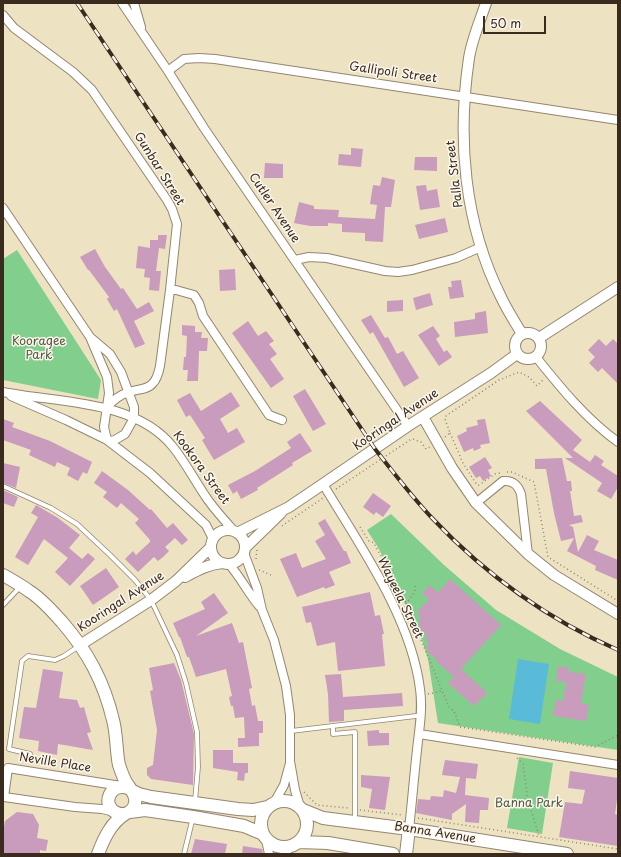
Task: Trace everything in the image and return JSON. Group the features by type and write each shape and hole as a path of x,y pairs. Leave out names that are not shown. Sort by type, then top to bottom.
{"main road":[{"path":"3,575 44,603 80,645 96,670 103,686 113,721 120,768 127,789 134,793 136,801 135,805 116,821 109,831 98,854"},
{"path":"265,837 244,826 193,817 145,810 124,813 110,808 108,800 114,789 127,789 145,796 245,810 260,810 280,801 291,802 302,809 307,825 305,834 291,847"},
{"path":"193,817 195,803"},
{"path":"271,805 261,817 260,823 265,837 270,843 280,847 328,843 393,854"},
{"name":"Banna Avenue","path":"302,809 323,818 409,829 547,853 567,854"},
{"path":"406,854 409,829"}],"street":[{"name":"Cutler Avenue","path":"122,3 204,128 408,426"},
{"path":"134,3 143,34"},
{"name":"Palla Street","path":"486,3 469,57 463,120 464,164 470,202 481,247 500,297 522,334"},
{"name":"Gunbar Street","path":"3,15 14,28 73,72 92,90 167,200 177,224 170,290 158,373 153,384 146,388 130,392 114,399 106,408"},
{"name":"Gallipoli Street","path":"168,71 184,59 199,58 466,96 618,120"},
{"path":"3,208 90,337 107,377 109,392 104,427 107,440 113,441 125,434 134,418 134,407 130,392 121,372 110,354 90,337"},
{"path":"295,260 309,257 327,258 385,271 398,272 412,270 456,258 481,247"},
{"path":"539,338 618,286"},
{"path":"170,290 176,290 194,295 203,316 269,415 282,420"},
{"path":"522,334 534,334 539,338 542,346 536,357 524,359 518,354 515,343 516,339 522,334"},
{"name":"Kooringal Avenue","path":"235,532 289,506 324,484 408,426 518,354"},
{"path":"536,357 565,392 593,422 618,442"},
{"name":"Kookora Street","path":"4,393 42,397 106,408 134,418 150,426 173,446 210,502 235,532"},
{"name":"Kookora Street","path":"4,393 107,440 150,473 206,525 212,543"},
{"path":"423,417 452,468 476,503 528,554 554,575 618,614"},
{"path":"476,503 503,482 508,481 516,483 519,488 522,501 528,554"},
{"name":"Wayeela Street","path":"324,484 333,494 377,575 402,626 414,658 420,690 421,716 409,829"},
{"name":"Kooringal Avenue","path":"244,551 260,532 289,506"},
{"path":"262,610 248,592 239,576 226,563 214,557 212,543 216,534 228,530 235,532 242,537 244,542 244,551 257,588 262,610 274,640 289,701 291,731 290,761 295,790 302,809"},
{"name":"Kooringal Avenue","path":"80,645 151,600 176,581 212,543"},
{"path":"226,563 238,560 244,551"},
{"name":"Kooringal Avenue","path":"176,581 214,564 226,563"},
{"path":"419,734 618,765"},
{"path":"271,805 282,790 290,761"},
{"name":"Neville Place","path":"124,813 3,797 8,768 127,789"},
{"path":"265,837 269,854"}],"lane":[{"path":"3,486 51,508 76,524 110,555 151,600 177,655 186,683 197,732 198,767 195,803"},
{"path":"3,605 21,586"},
{"path":"30,754 9,749 22,661 28,656 55,660 64,656 80,645"},
{"path":"291,731 416,716"},
{"path":"333,726 334,734 355,732 355,822"},
{"path":"184,854 193,817"}],"path":[{"path":"495,474 477,485 463,463 450,433 445,419 446,416 499,380 519,372 529,377 537,386 543,380"},
{"path":"281,527 333,494 337,488 410,440 413,439 421,442 426,449 450,433"},
{"path":"534,482 548,557 618,601"},
{"path":"333,494 337,488"},
{"path":"357,523 369,540 374,543 406,603"},
{"path":"256,560 258,548"},
{"path":"257,567 260,571 271,575"},
{"path":"407,614 404,607 415,591 415,583"},
{"path":"415,634 421,640 449,707 454,711 460,727 595,747 618,735"},
{"path":"427,694 442,691"},
{"path":"515,757 523,764 528,800 539,837"},
{"path":"300,791 306,793 317,805"},
{"path":"418,818 618,849"}],"green space":[{"name":"Kooragee Park","path":"17,250 101,380 98,399 3,380 3,259"},
{"path":"391,514 444,565 496,610 560,649 618,677 618,750 438,723 428,659 422,640 379,549 367,530"},
{"name":"Banna Park","path":"519,757 553,763 542,834 507,828"}],"water":[{"path":"518,659 549,664 540,724 509,719"}],"building":[{"path":"351,148 363,149 361,167 338,165 339,154 351,155"},
{"path":"415,157 437,157 437,171 414,170"},
{"path":"265,163 283,164 283,178 264,178"},
{"path":"382,177 395,180 391,207 385,207 383,242 365,241 365,233 342,232 342,224 328,223 328,226 310,226 294,223 299,202 314,206 314,209 339,210 338,217 375,219 377,205 370,204 373,185 380,186"},
{"path":"426,185 427,191 437,189 440,207 420,210 416,186"},
{"path":"445,218 448,232 419,239 415,225"},
{"path":"158,235 167,235 165,249 159,248 156,271 161,271 159,291 149,290 150,278 144,277 145,269 136,268 138,246 150,248 150,240 158,240"},
{"path":"95,249 105,267 121,289 123,288 137,309 149,302 154,311 134,321 145,344 135,348 117,309 114,311 107,299 109,297 80,257"},
{"path":"235,269 236,290 220,291 219,270"},
{"path":"461,280 464,297 450,299 448,287 452,287 451,281"},
{"path":"430,293 433,305 416,310 413,298"},
{"path":"403,300 403,311 387,312 387,301"},
{"path":"486,311 488,333 455,337 454,322 475,319 475,313"},
{"path":"371,315 385,338 388,337 397,354 403,351 419,378 404,387 373,332 370,334 361,320"},
{"path":"248,321 258,336 266,331 274,341 269,344 277,354 270,359 284,379 271,388 232,333"},
{"path":"182,325 195,326 195,332 202,332 201,338 208,338 207,351 199,351 198,381 187,381 188,370 183,370 184,357 186,357 187,336 182,335"},
{"path":"433,326 440,336 436,339 444,352 447,350 452,357 439,366 418,335"},
{"path":"599,339 606,346 613,339 618,344 618,384 602,368 598,372 589,363 595,357 588,350"},
{"path":"305,389 326,424 313,431 293,396"},
{"path":"231,392 240,406 220,419 228,433 237,428 245,442 214,460 202,440 205,438 190,415 186,417 177,400 190,393 201,411"},
{"path":"540,401 582,440 573,450 590,462 595,455 604,461 601,465 618,476 618,487 611,499 597,491 602,483 565,458 573,458 526,411"},
{"path":"3,419 14,423 12,427 50,441 92,462 87,474 83,472 78,481 67,475 70,468 57,462 55,467 29,455 31,450 3,440"},
{"path":"485,419 490,443 480,445 481,448 474,451 473,448 464,452 457,436 467,431 466,428 478,425 477,420"},
{"path":"300,433 312,451 292,463 293,465 257,488 258,490 241,499 237,491 233,494 228,485 255,471 291,448 287,442"},
{"path":"485,457 492,468 488,470 491,476 483,481 480,476 476,478 469,467"},
{"path":"562,458 567,481 571,481 572,491 570,491 574,516 581,515 583,522 569,525 573,527 578,552 587,535 599,541 594,550 618,560 618,580 595,570 596,566 567,551 574,538 561,541 546,469 535,469 535,459"},
{"path":"3,463 20,467 16,488 3,483"},
{"path":"102,471 128,490 150,510 151,509 167,528 173,523 188,540 182,545 175,538 165,547 169,551 163,557 158,561 154,557 138,572 125,559 133,551 136,555 150,542 150,540 135,523 139,519 121,503 117,508 103,497 107,492 94,483"},
{"path":"3,490 18,497 14,507 3,503"},
{"path":"373,493 391,506 383,517 376,512 374,515 363,507"},
{"path":"36,505 58,518 80,535 69,548 82,559 88,553 95,559 70,586 55,572 68,558 44,539 28,565 15,557 38,517 31,513"},
{"path":"325,519 344,551 346,551 351,563 329,572 335,585 325,589 324,587 297,597 280,559 296,553 302,568 326,559 315,541 325,535 318,523"},
{"path":"106,568 119,587 93,605 80,586"},
{"path":"450,579 501,625 461,669 487,693 474,706 448,683 454,677 427,651 427,641 425,639 428,636 421,630 419,624 420,615 417,612 429,599 422,593 430,585 438,593"},
{"path":"370,592 375,616 380,615 384,634 382,634 385,666 338,671 335,642 317,646 311,622 306,623 302,607"},
{"path":"214,593 228,613 196,636 232,623 239,643 243,642 252,688 249,689 252,706 255,705 258,721 263,721 263,733 259,733 259,746 238,747 238,738 245,738 244,717 235,718 233,706 231,706 229,697 232,696 226,669 196,677 189,657 187,657 173,623 205,609 201,602"},
{"path":"174,663 181,680 194,734 193,785 151,779 147,775 147,768 153,765 157,730 150,691 153,690 149,668"},
{"path":"558,666 569,668 569,672 586,674 581,703 589,705 586,721 553,716 556,700 563,701 566,682 556,681"},
{"path":"43,669 63,672 59,698 77,700 80,708 84,707 91,732 87,733 93,750 58,744 57,755 38,751 39,741 19,738 24,707 36,708"},
{"path":"341,674 343,697 402,693 403,706 344,710 344,721 329,722 328,694 325,675"},
{"path":"379,730 379,733 389,733 389,745 368,746 367,731"},
{"path":"213,750 233,750 233,763 248,763 248,773 245,773 244,781 237,780 238,772 213,768"},
{"path":"445,760 478,764 476,779 466,778 465,795 489,798 488,810 480,810 479,823 465,822 466,804 452,814 452,820 416,813 418,799 430,800 431,796 443,797 444,790 456,793 460,777 442,775"},
{"path":"570,771 618,778 615,814 618,815 618,846 559,837 565,802 582,804 585,790 568,788"},
{"path":"361,775 390,777 385,810 369,808 372,789 361,787"},
{"path":"17,812 33,814 39,825 37,838 48,840 46,851 40,850 40,854 3,854 3,832 5,821"},
{"path":"195,839 227,844 225,854 191,854"},
{"path":"243,846 262,849 263,854 242,854"}],"railway":[{"path":"77,3 375,449 410,494 453,539 496,577 519,594 567,625 618,650"}]}
